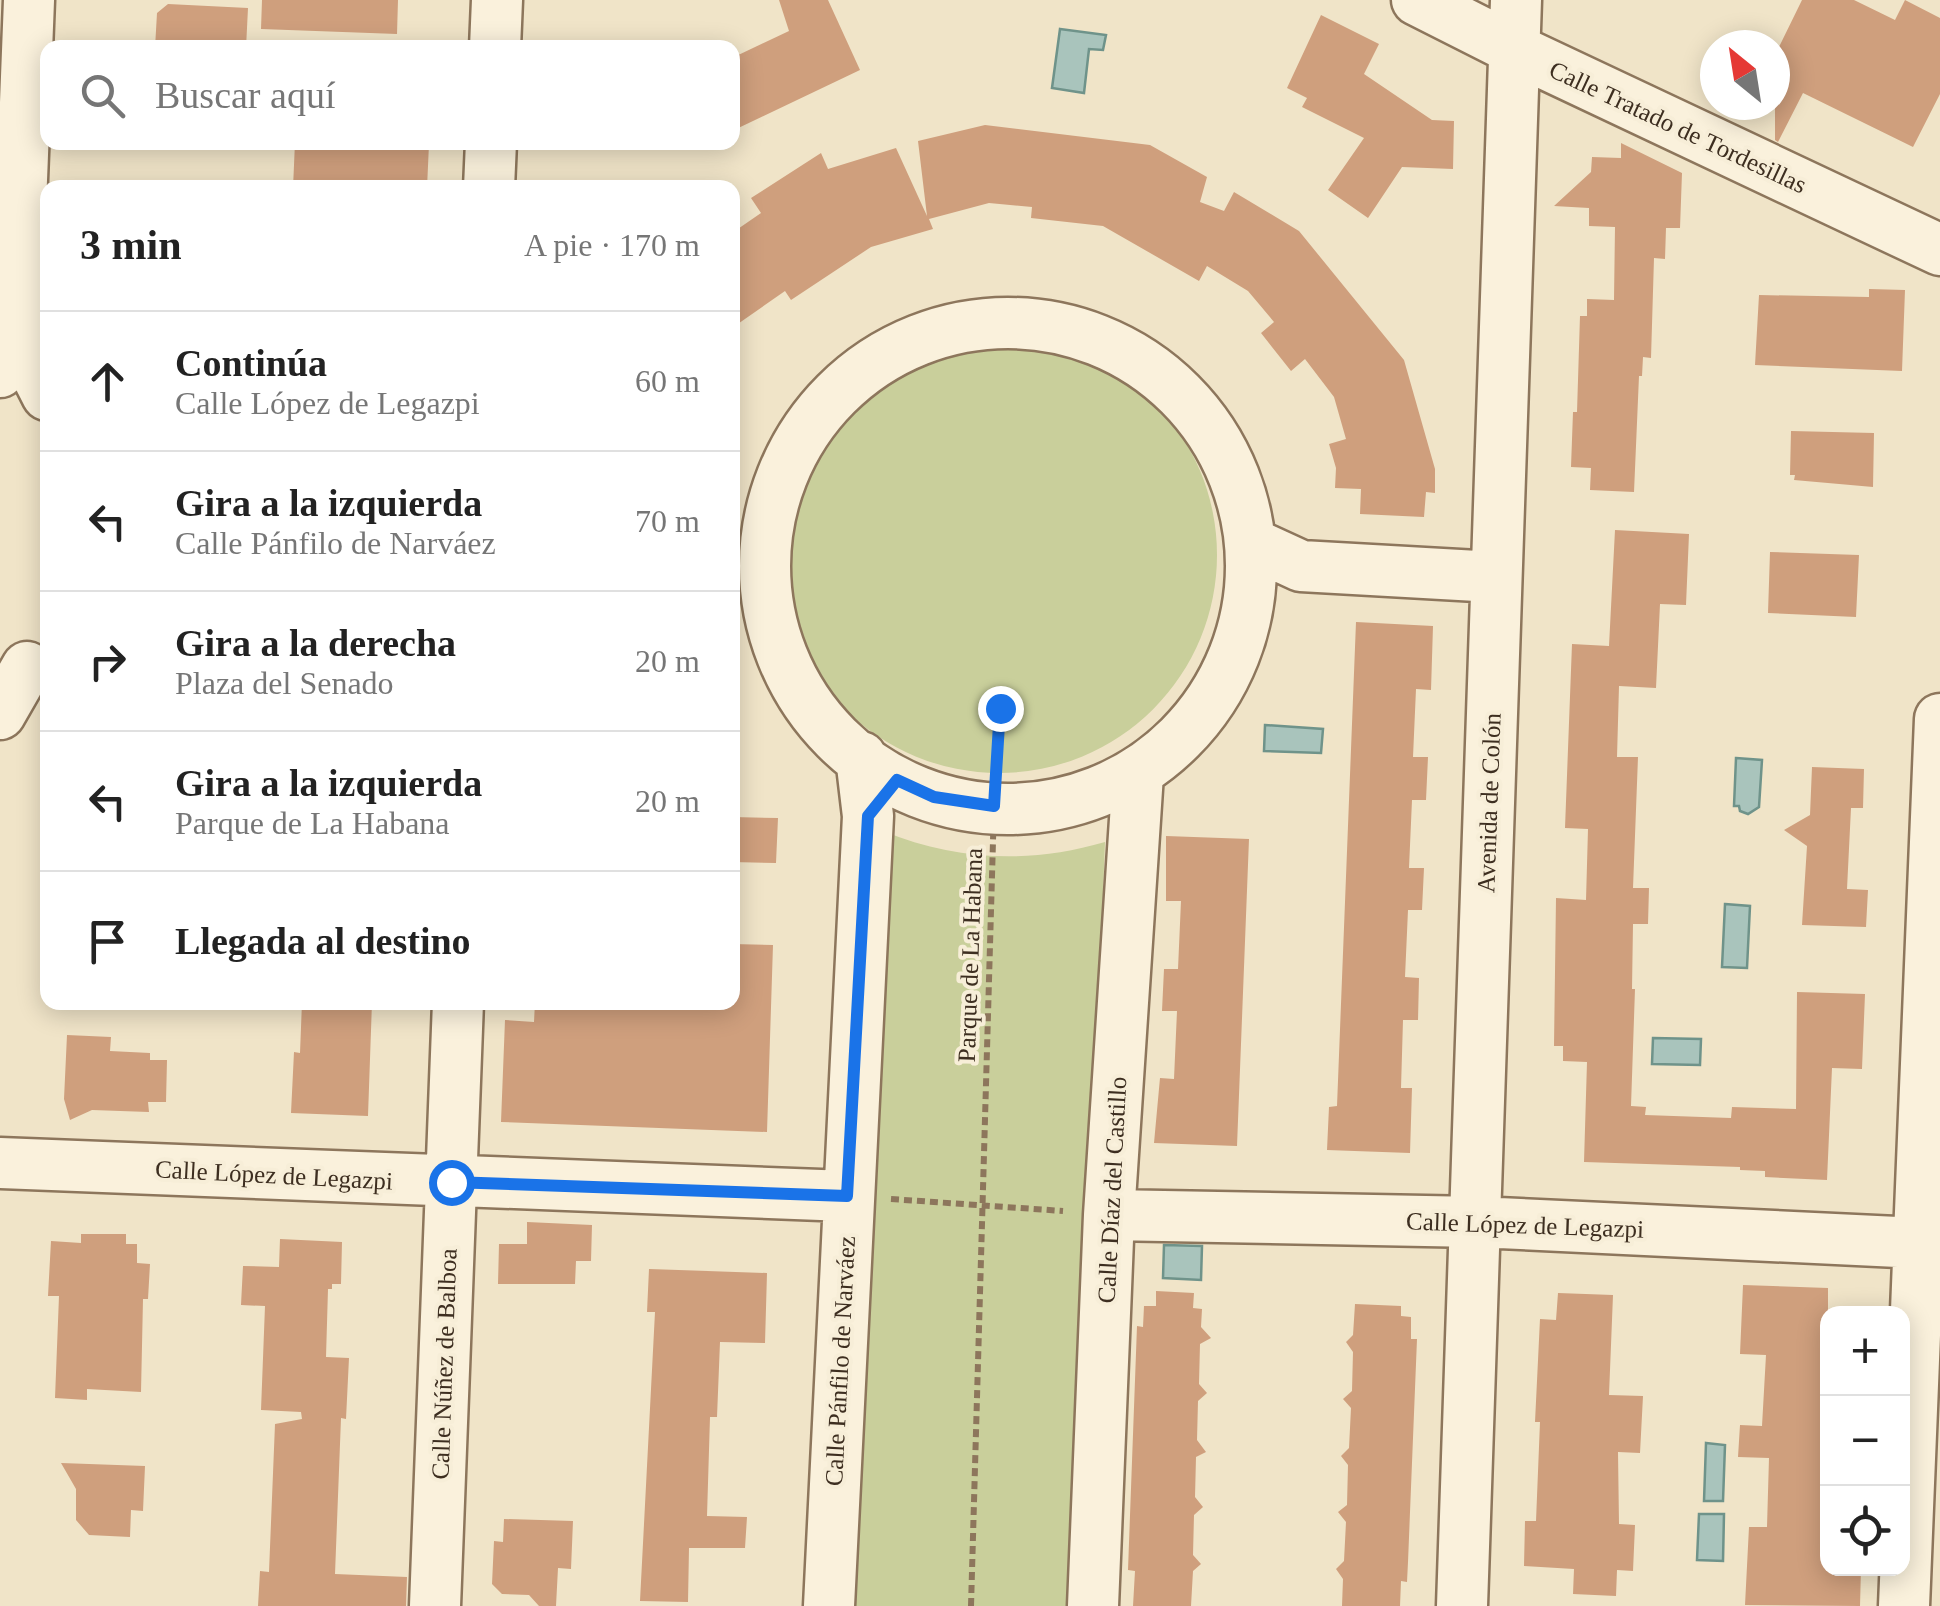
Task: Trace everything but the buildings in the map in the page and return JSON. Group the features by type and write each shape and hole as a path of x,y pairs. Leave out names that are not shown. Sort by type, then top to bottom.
{"street":[{"path":"29,0 8,353 40,388"},
{"path":"495,40 497,0"},
{"name":"Calle Tratado de Tordesillas","path":"1417,0 1940,250"},
{"name":"Avenida de Colón","path":"1462,1606 1516,0"},
{"path":"489,180 491,150"},
{"path":"970,324 1055,326 1134,356 1198,411 1239,485 1250,566 1244,630 1222,686 1185,735 1138,774 1069,803 994,806 876,784 813,716 774,643 748,557 780,478 823,405 890,352 970,324"},
{"path":"0,395 40,396"},
{"path":"1250,566 1495,576"},
{"path":"0,714 25,666"},
{"path":"1904,1606 1928,1243 1940,719"},
{"name":"Calle Díaz del Castillo","path":"1093,1606 1109,1215 1138,774"},
{"name":"Calle Pánfilo de Narváez","path":"829,1606 847,1196 876,784"},
{"name":"Calle Núñez de Balboa","path":"435,1606 458,1010"},
{"name":"Calle López de Legazpi","path":"0,1163 847,1196"},
{"name":"Calle López de Legazpi","path":"1109,1215 1477,1222 1928,1243"}],"path":[{"name":"Parque de La Habana","path":"971,1606 1000,708"},
{"path":"847,1196 1109,1215"}],"green space":[{"path":"999,337 1042,341 1082,354 1120,374 1153,401 1180,434 1200,472 1213,512 1217,555 1213,598 1200,638 1180,676 1153,709 1120,736 1082,756 1042,769 999,773 956,769 916,756 878,736 845,709 818,676 798,638 785,598 781,555 785,512 798,472 818,434 845,401 878,374 916,354 956,341"},
{"path":"883,831 938,848 993,856 1049,854 1105,842 1076,1606 854,1606"}],"water":[{"path":"1060,29 1106,35 1103,50 1089,49 1084,93 1052,88"},
{"path":"1265,725 1323,729 1321,753 1264,751"},
{"path":"1736,758 1762,760 1759,807 1748,814 1734,806"},
{"path":"1725,904 1750,906 1747,968 1722,967"},
{"path":"1653,1038 1701,1039 1700,1065 1652,1064"},
{"path":"1164,1245 1202,1246 1201,1280 1163,1278"},
{"path":"1706,1443 1725,1445 1723,1501 1704,1501"},
{"path":"1699,1514 1724,1514 1723,1561 1697,1560"}],"route":[{"path":"451,1182 847,1196 868,816 897,780 934,797 994,806 1000,708"}]}
